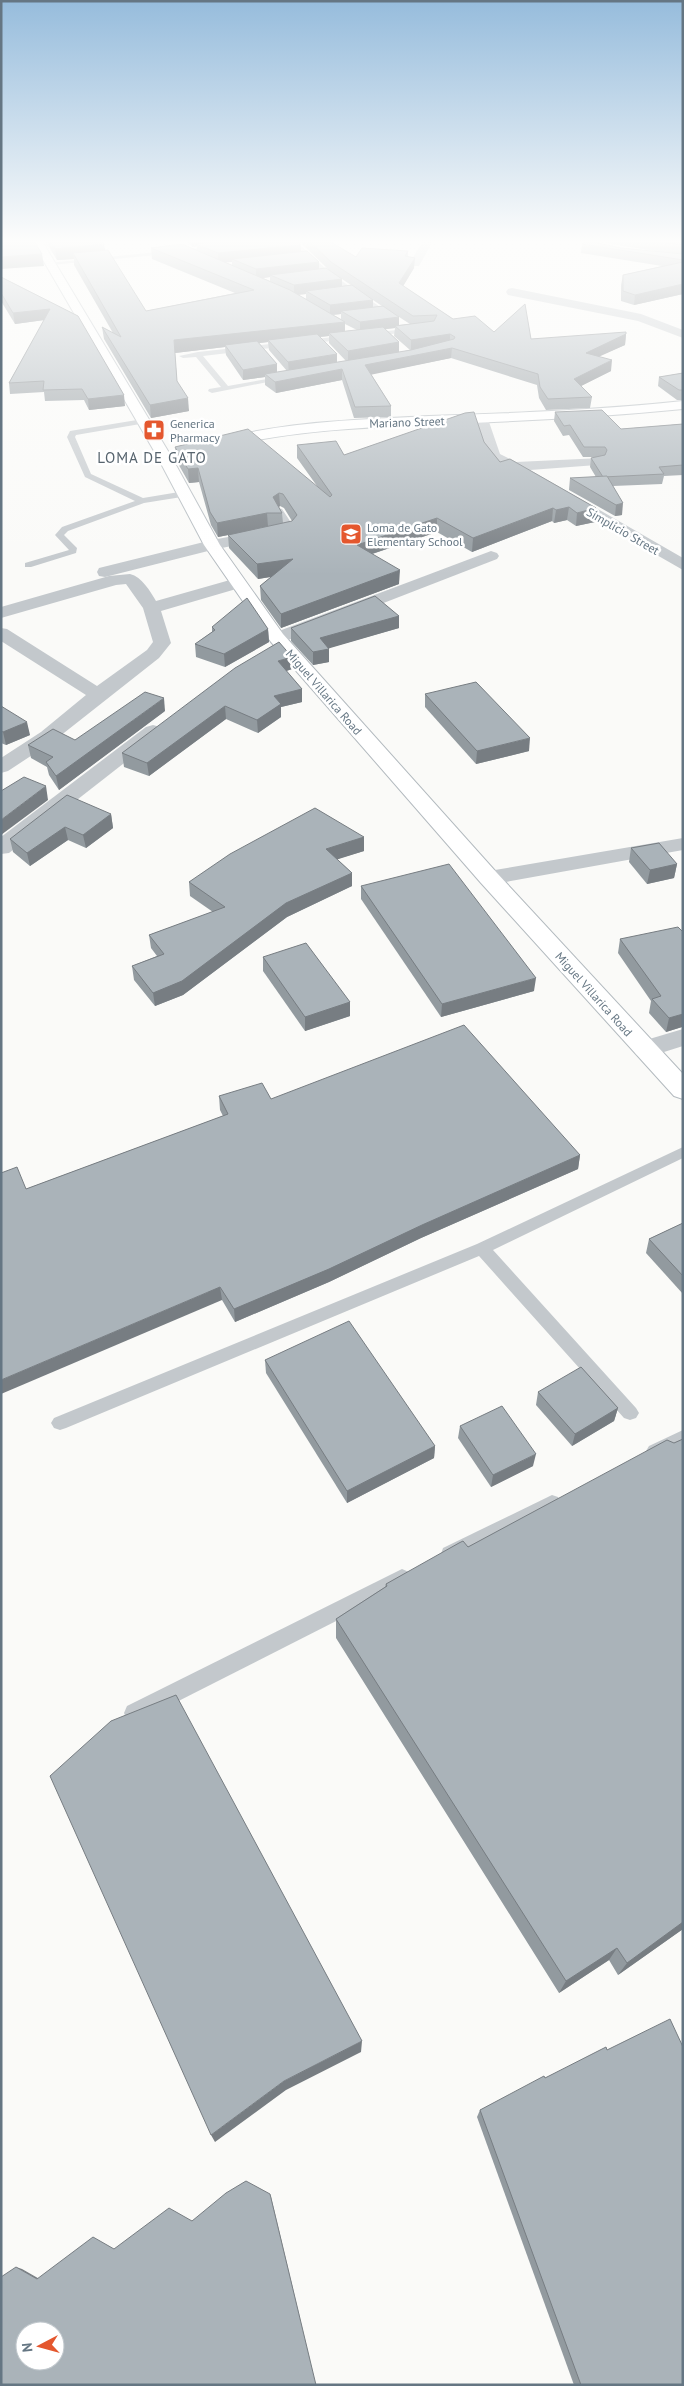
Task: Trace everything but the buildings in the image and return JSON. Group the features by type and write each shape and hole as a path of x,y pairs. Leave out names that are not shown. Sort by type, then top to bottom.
{"main road":[{"name":"Miguel Villarica Road","path":"103,352 143,421 171,455 185,494 212,545 275,645 683,1090"},
{"name":"Mariano Street","path":"204,449 243,437 307,427 605,412 683,405"}],"street":[{"name":"Simplicio Street","path":"480,419 494,456 683,565"},
{"path":"514,467 597,461"},
{"path":"1,598 212,545 268,534"},
{"path":"275,645 491,556"},
{"path":"1,613 115,580 130,579 137,586 151,608 159,628 162,643 153,654 98,695 40,731 1,768"},
{"path":"151,608 237,583"},
{"path":"1,633 98,695"},
{"path":"1,848 166,721"},
{"path":"489,878 683,844"},
{"path":"645,1049 683,1037"}],"lane":[{"path":"183,356 224,352"},
{"path":"198,354 226,388"},
{"path":"278,371 287,378"},
{"path":"212,391 295,376"},
{"path":"142,501 88,475 71,436 77,432 143,421"},
{"path":"28,565 73,551 73,548 59,536 65,529 142,501 185,494"},
{"path":"268,534 292,530 279,511"},
{"path":"60,1423 482,1248 683,1152"},
{"path":"482,1248 630,1413"},
{"path":"638,1459 683,1437"},
{"path":"435,1561 568,1495"},
{"path":"134,1713 417,1570"}],"place":[{"name":"Generica Pharmacy","path":"154,430"},
{"name":"Loma de Gato Elementary School","path":"351,534"}],"district":[{"name":"LOMA DE GATO","path":"152,457"}]}
